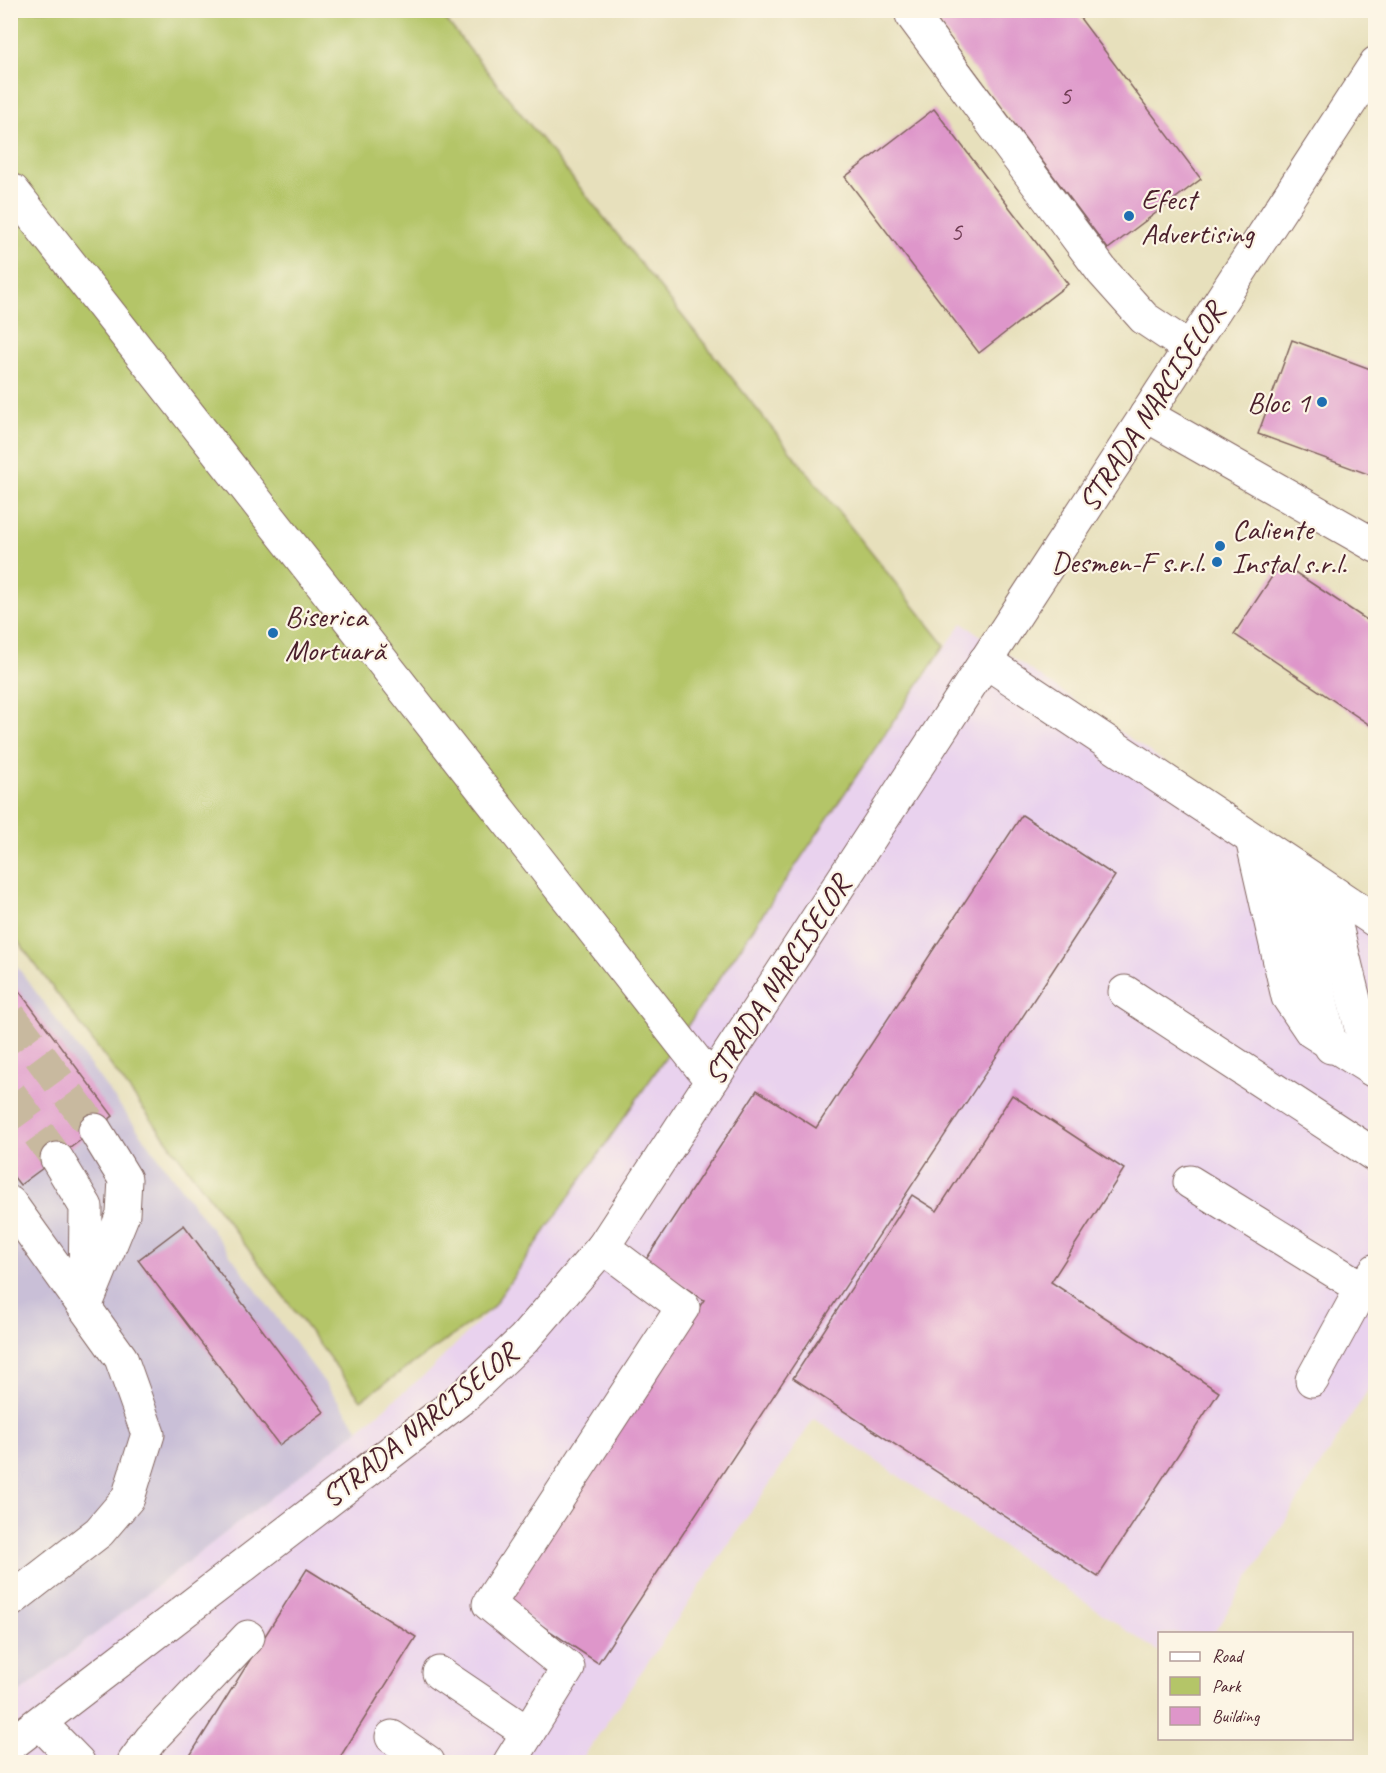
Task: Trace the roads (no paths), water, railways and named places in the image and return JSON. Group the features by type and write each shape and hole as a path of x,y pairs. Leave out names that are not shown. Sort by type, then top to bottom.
{"street":[{"path":"912,15 1102,271 1144,318 1189,348"},
{"name":"STRADA NARCISELOR","path":"10,1745 463,1397 524,1339 603,1247 1376,63"},
{"path":"13,191 711,1080"},
{"path":"1146,415 1376,546"},
{"path":"985,661 1327,889 1375,924"},
{"path":"1252,839 1288,997 1311,1031 1331,1047 1373,1071"},
{"path":"1291,865 1331,1047"},
{"path":"1327,889 1373,1071"},
{"path":"1125,992 1376,1156"},
{"path":"85,1307 123,1214 125,1191 125,1179 95,1130"},
{"path":"57,1158 86,1207 85,1307"},
{"path":"1190,1182 1369,1279 1312,1380"},
{"path":"10,1203 121,1358 148,1434 128,1498 99,1532 10,1601"},
{"path":"510,1762 568,1668 489,1604 682,1307 603,1247"},
{"path":"134,1762 150,1739 248,1637"},
{"path":"439,1672 528,1733"},
{"path":"40,1723 78,1762"},
{"path":"392,1737 428,1762"}],"tunnel":[{"path":"10,1016 95,1130"},
{"path":"10,1094 57,1159"}],"place":[{"name":"Efect Advertising","path":"1129,216"},
{"name":"Bloc 1","path":"1322,402"},
{"name":"Caliente Instal s.r.l.","path":"1220,546"},
{"name":"Desmen-F s.r.l.","path":"1217,562"},
{"name":"Biserica Mortuară","path":"273,633"}]}
